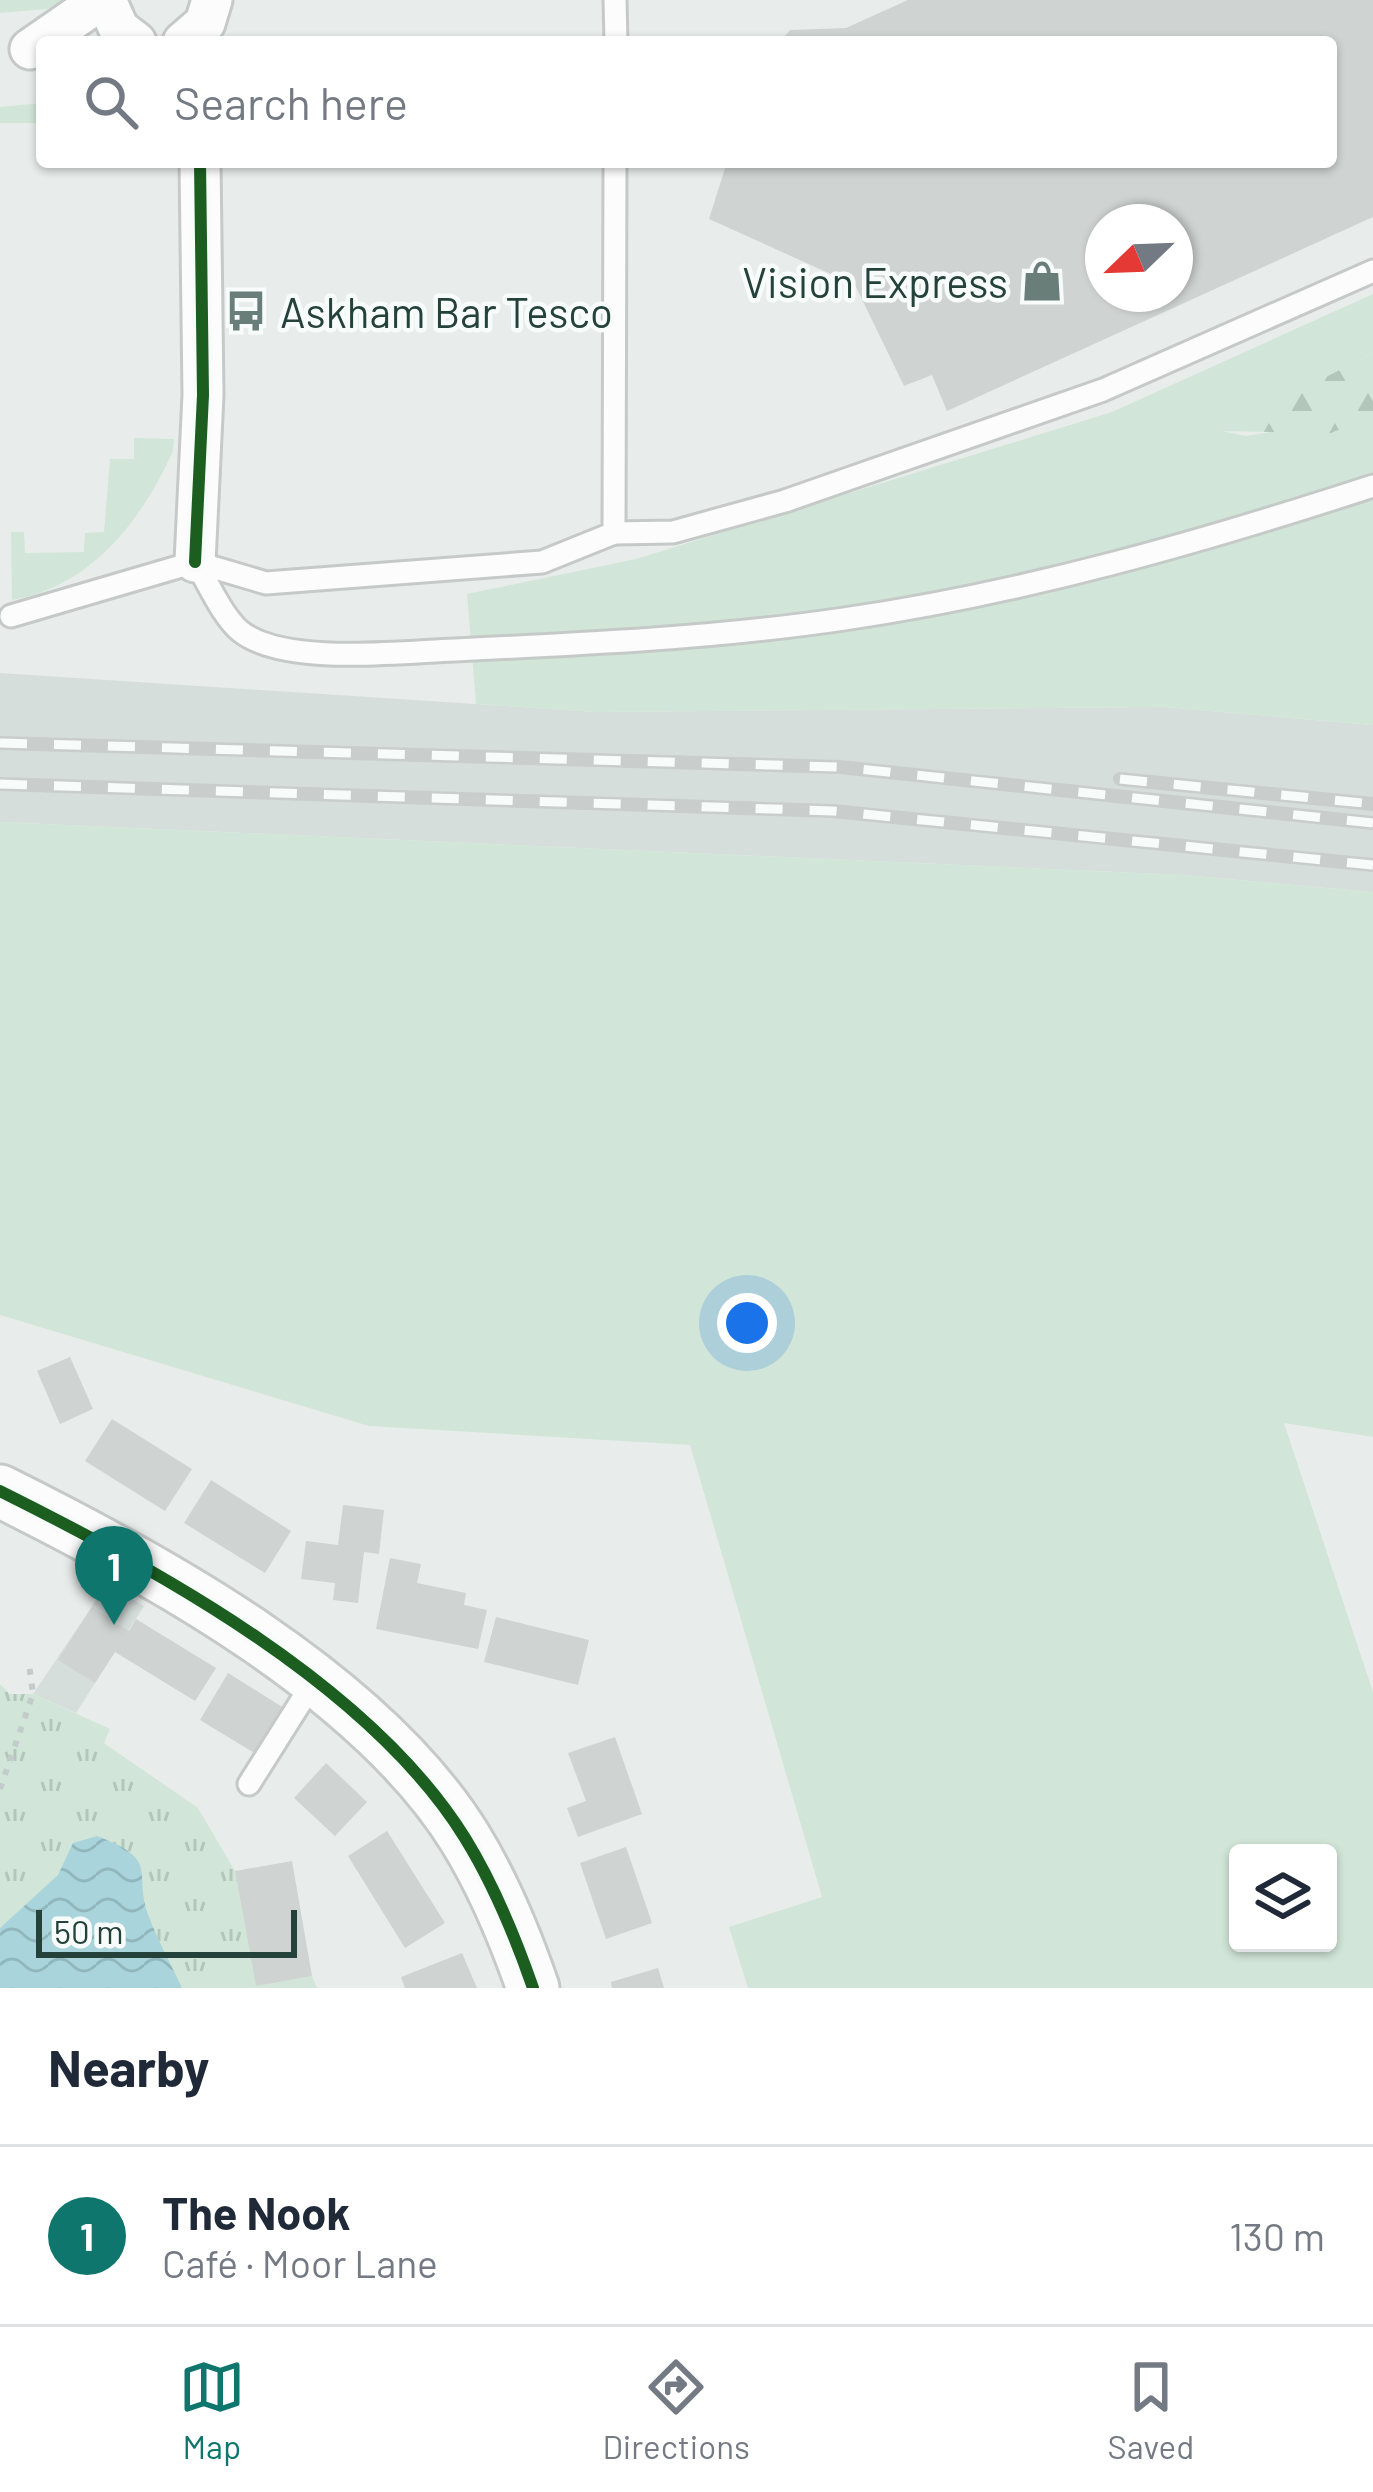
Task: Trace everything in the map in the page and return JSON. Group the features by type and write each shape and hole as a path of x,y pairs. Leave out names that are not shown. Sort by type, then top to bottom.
{"street":[{"path":"46,36 104,0 119,29 128,36"},
{"path":"195,562 203,395 200,168"},
{"path":"0,1491 74,1528 242,1629 381,1737 464,1836 494,1889 533,1988"}],"lane":[{"path":"614,0 616,36"},
{"path":"614,532 615,168"},
{"path":"11,616 195,562 266,583 542,562 614,532 673,532 785,501 1103,390 1373,271"},
{"path":"195,562 240,631 295,652 346,655 598,643 845,619 1027,582 1235,531 1373,486"},
{"path":"249,1784 314,1681"}],"path":[{"path":"0,1789 33,1694 29,1664"}],"shaded area":[{"path":"0,673 596,712 1164,707 1373,725 1373,892 1184,875 0,822"},
{"path":"107,1584 144,1606 76,1713 33,1694"}],"green space":[{"path":"0,0 67,0 47,9 0,13"},
{"path":"36,104 36,123 0,123 0,107"},
{"path":"1373,294 1373,353 1222,431 1246,436 1373,415 1373,725 1164,707 596,712 476,704 467,594 636,559 1112,412"},
{"path":"1373,353 1373,415 1331,433 1220,431"},
{"path":"134,438 174,439 160,477 129,525 66,581 12,600 11,532 24,532 25,553 84,552 85,533 104,532 110,459 134,459"},
{"path":"0,822 1184,875 1373,892 1373,1437 1284,1423 1373,1692 1373,1988 748,1988 729,1927 822,1897 690,1445 369,1426 0,1315"},
{"path":"0,1684 10,1694 33,1694 110,1729 104,1743 198,1808 235,1871 256,1985 312,1976 317,1988 0,1988"}],"water":[{"path":"97,1836 138,1860 149,1917 182,1988 0,1988 0,1928 58,1875 73,1843"}],"building":[{"path":"908,0 1373,0 1373,217 1193,299 1193,204 1085,204 1085,312 1164,312 947,411 932,375 904,386 855,285 709,219 725,168 1337,168 1337,36 785,36 790,30 846,28"},
{"path":"70,1357 93,1409 60,1424 37,1371"},
{"path":"112,1419 192,1469 165,1511 85,1461"},
{"path":"211,1480 291,1531 265,1573 184,1523"},
{"path":"343,1505 384,1510 379,1554 364,1552 358,1603 333,1600 335,1583 301,1579 306,1541 338,1545"},
{"path":"390,1558 421,1564 417,1583 466,1593 464,1605 487,1610 478,1649 376,1629"},
{"path":"92,1607 129,1631 136,1619 216,1668 195,1701 115,1652 95,1683 58,1660"},
{"path":"496,1617 589,1640 578,1685 484,1662"},
{"path":"228,1673 284,1708 256,1754 200,1720"},
{"path":"615,1737 642,1814 578,1837 567,1808 586,1801 568,1753"},
{"path":"326,1763 367,1802 335,1836 294,1798"},
{"path":"387,1831 445,1923 405,1948 348,1856"},
{"path":"626,1847 652,1923 606,1939 580,1863"},
{"path":"292,1861 312,1976 256,1986 235,1871"},
{"path":"462,1953 477,1988 405,1988 401,1977"},
{"path":"658,1968 664,1988 612,1988 611,1982"}],"railway":[{"path":"0,743 840,767 1373,823"},
{"path":"1120,779 1373,804"},
{"path":"0,784 833,811 1373,865"}],"cycle path":[{"path":"195,562 203,395 200,168"},
{"path":"0,1491 191,1595 318,1682 375,1731 424,1783 465,1838 503,1911 533,1988"}],"place":[{"name":"Vision Express","path":"1042,281"},
{"name":"Askham Bar Tesco","path":"246,311"},
{"name":"The Nook","path":"114,1625"}]}
